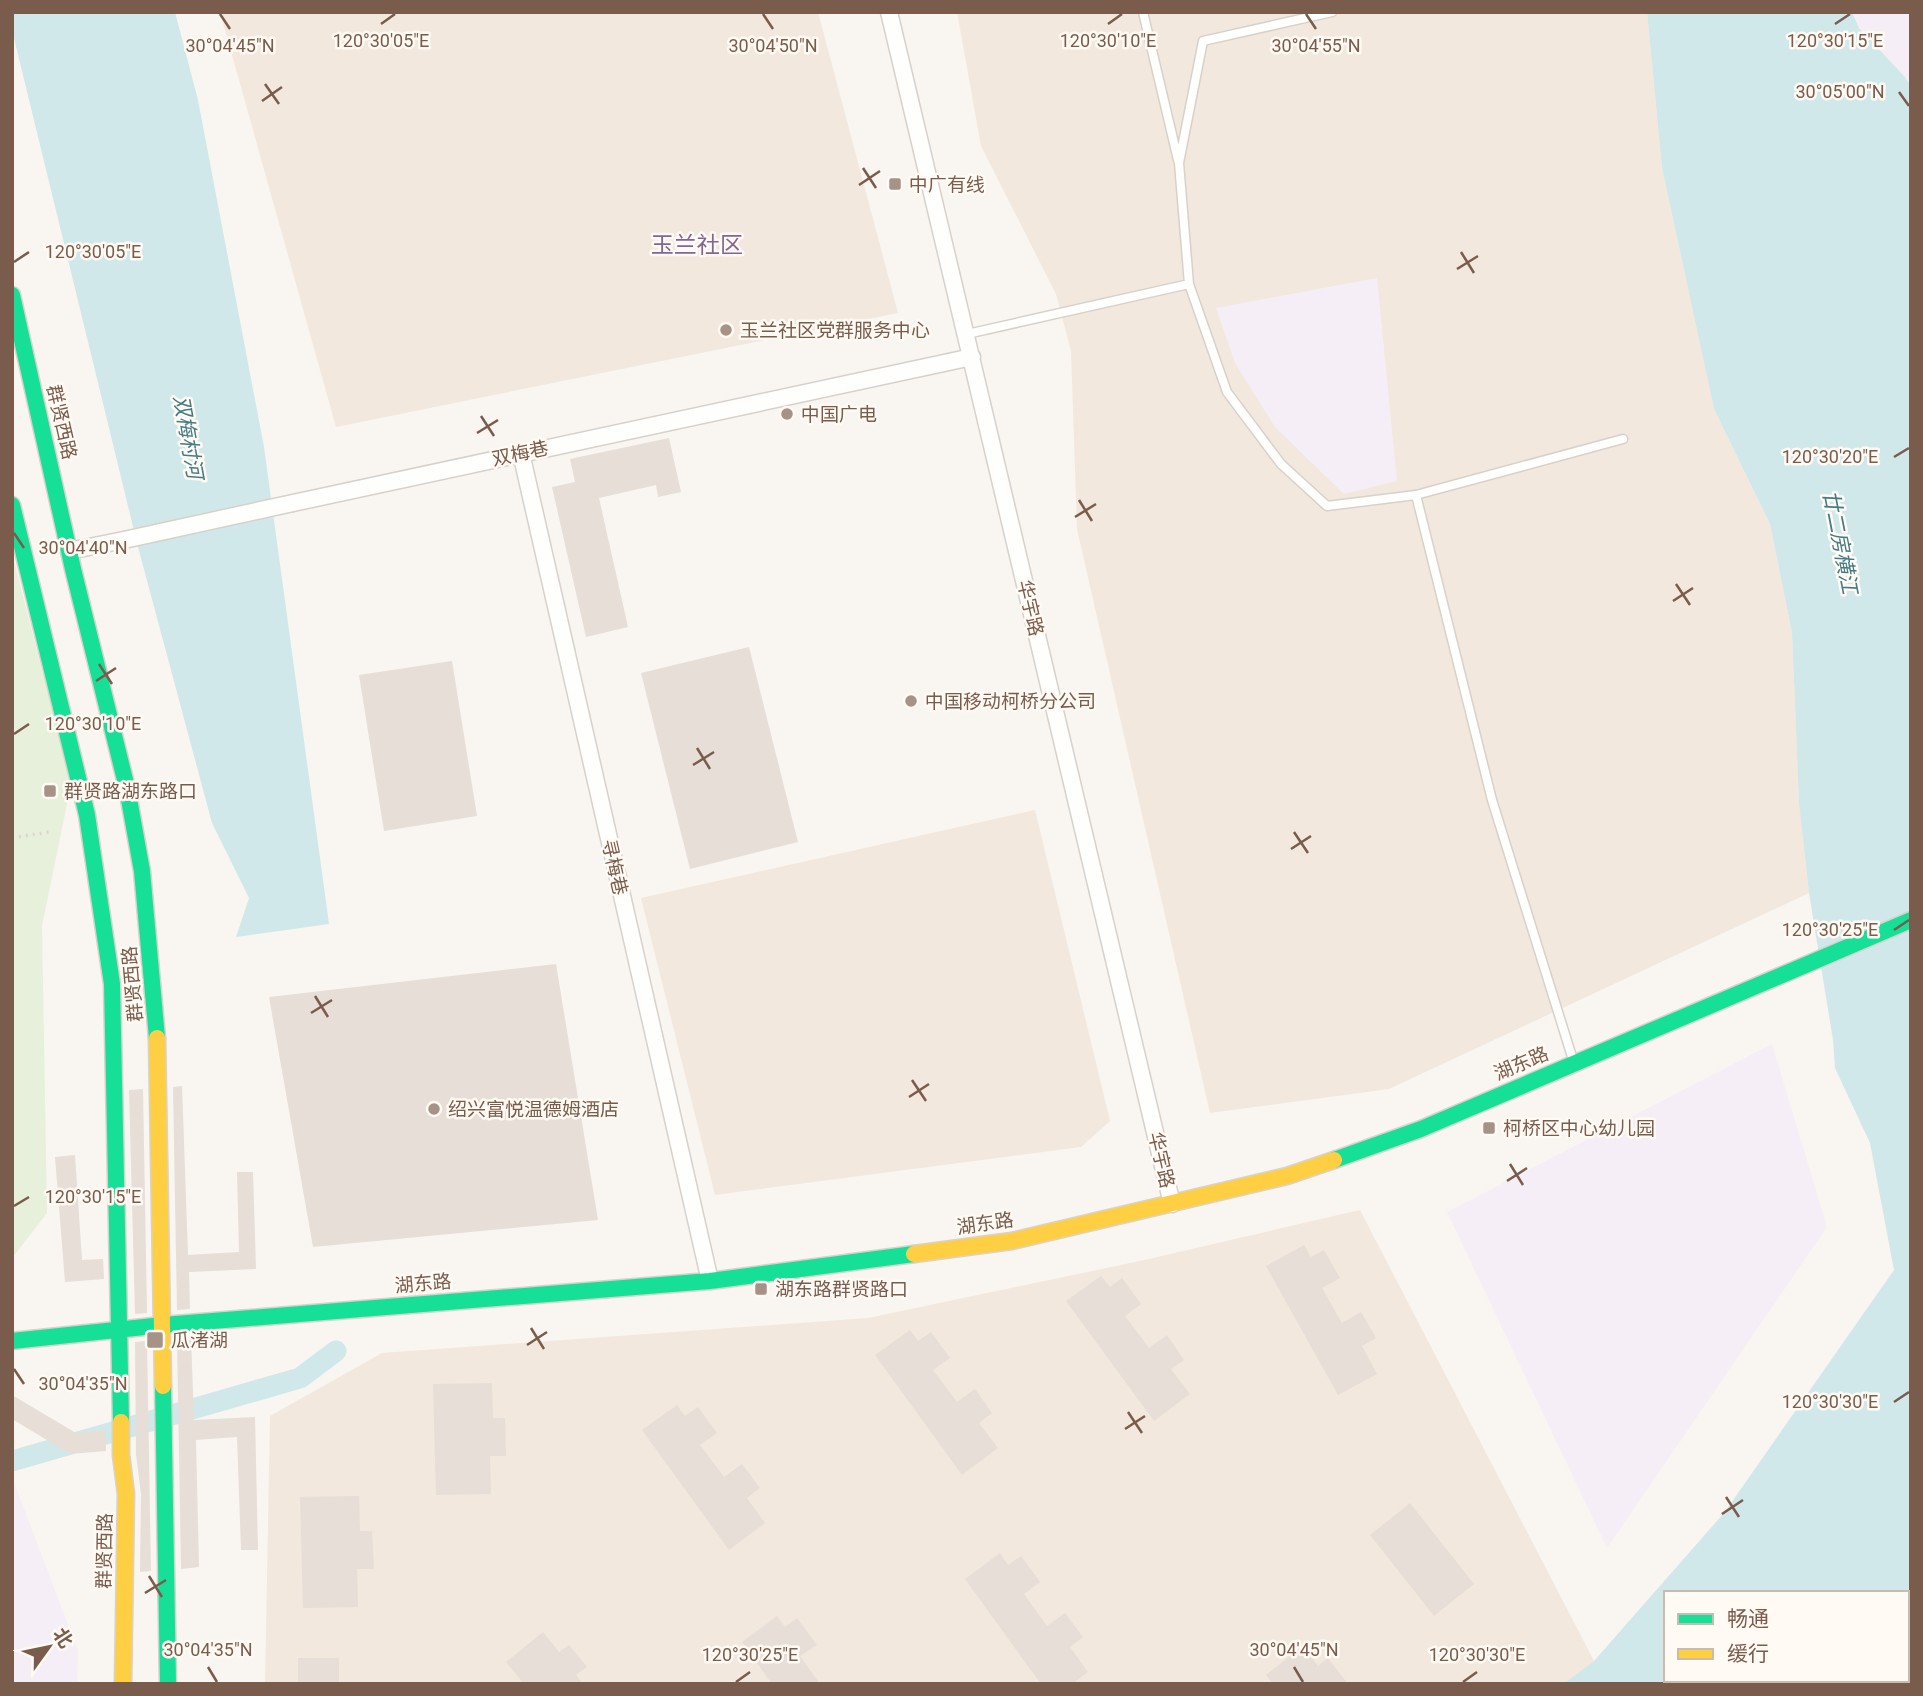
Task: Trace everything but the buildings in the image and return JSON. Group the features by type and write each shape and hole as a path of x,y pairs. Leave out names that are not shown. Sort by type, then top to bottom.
{"main road":[{"name":"群贤西路","path":"12,295 69,551 127,788 142,871 157,1022 168,1684"},
{"name":"群贤西路","path":"12,505 87,815 112,984 121,1455 126,1494 123,1684"},
{"name":"湖东路","path":"12,1342 163,1325 710,1281 1012,1241 1287,1176 1421,1129 1911,920"}],"street":[{"name":"华宇路","path":"889,12 1172,1204"},
{"name":"双梅巷","path":"69,551 972,357"},
{"name":"寻梅巷","path":"521,453 710,1281"}],"lane":[{"path":"1143,12 1179,163 1189,284 1227,392 1281,464 1308,490 1327,506 1416,495 1623,439"},
{"path":"1179,163 1203,41 1332,12"},
{"path":"967,334 1189,284"},
{"path":"1416,495 1492,800 1574,1063"}],"path":[{"path":"12,838 49,832"}],"shaded area":[{"path":"220,12 818,12 898,313 336,427"},
{"path":"957,12 1647,12 1662,168 1714,409 1770,524 1792,633 1799,803 1809,893 1389,1089 1210,1113 1077,529 1071,351 1056,294 981,146"},
{"path":"1852,12 1911,12 1911,87 1905,77 1859,28"},
{"path":"1377,278 1397,481 1344,494 1275,427 1235,363 1216,308"},
{"path":"1035,810 1110,1121 1081,1147 715,1195 641,898"},
{"path":"1772,1044 1827,1227 1607,1548 1447,1212"},
{"path":"1360,1210 1594,1661 1563,1684 265,1684 270,1416 382,1353 868,1318 1140,1261"},
{"path":"12,1477 78,1651 77,1684 12,1684"}],"green space":[{"path":"12,553 71,784 42,926 47,1213 12,1258"}],"water":[{"name":"双梅村河","path":"12,12 175,12 198,100 264,447 329,924 236,937 249,898 212,823 138,547 12,30"},
{"name":"廿二房横江","path":"1647,12 1852,12 1859,28 1905,77 1911,87 1911,1684 1563,1684 1594,1661 1724,1513 1894,1270 1870,1143 1835,1068 1833,1040 1809,893 1799,804 1792,633 1770,524 1714,409 1662,168"}],"waterway":[{"path":"12,1461 300,1378 336,1351"}],"traffic: fast":[{"path":"12,295 73,569 127,788 142,871 157,1038"},
{"path":"12,505 87,815 112,984 121,1422"},
{"path":"1334,1160 1421,1129 1911,920"},
{"path":"12,1341 163,1325 710,1281 914,1254"},
{"path":"163,1386 168,1684"}],"traffic: slow":[{"path":"157,1038 163,1386"},
{"path":"914,1254 1012,1241 1287,1176 1334,1160"},
{"path":"121,1422 121,1455 126,1494 123,1684"}],"place":[{"name":"中广有线","path":"895,184"},
{"name":"玉兰社区党群服务中心","path":"726,330"},
{"name":"中国广电","path":"787,414"},
{"name":"中国移动柯桥分公司","path":"911,701"},
{"name":"群贤路湖东路口","path":"50,791"},
{"name":"绍兴富悦温德姆酒店","path":"434,1109"},
{"name":"柯桥区中心幼儿园","path":"1489,1128"},
{"name":"湖东路群贤路口","path":"761,1289"},
{"name":"瓜渚湖","path":"155,1340"}],"district":[{"name":"玉兰社区","path":"697,245"}]}
